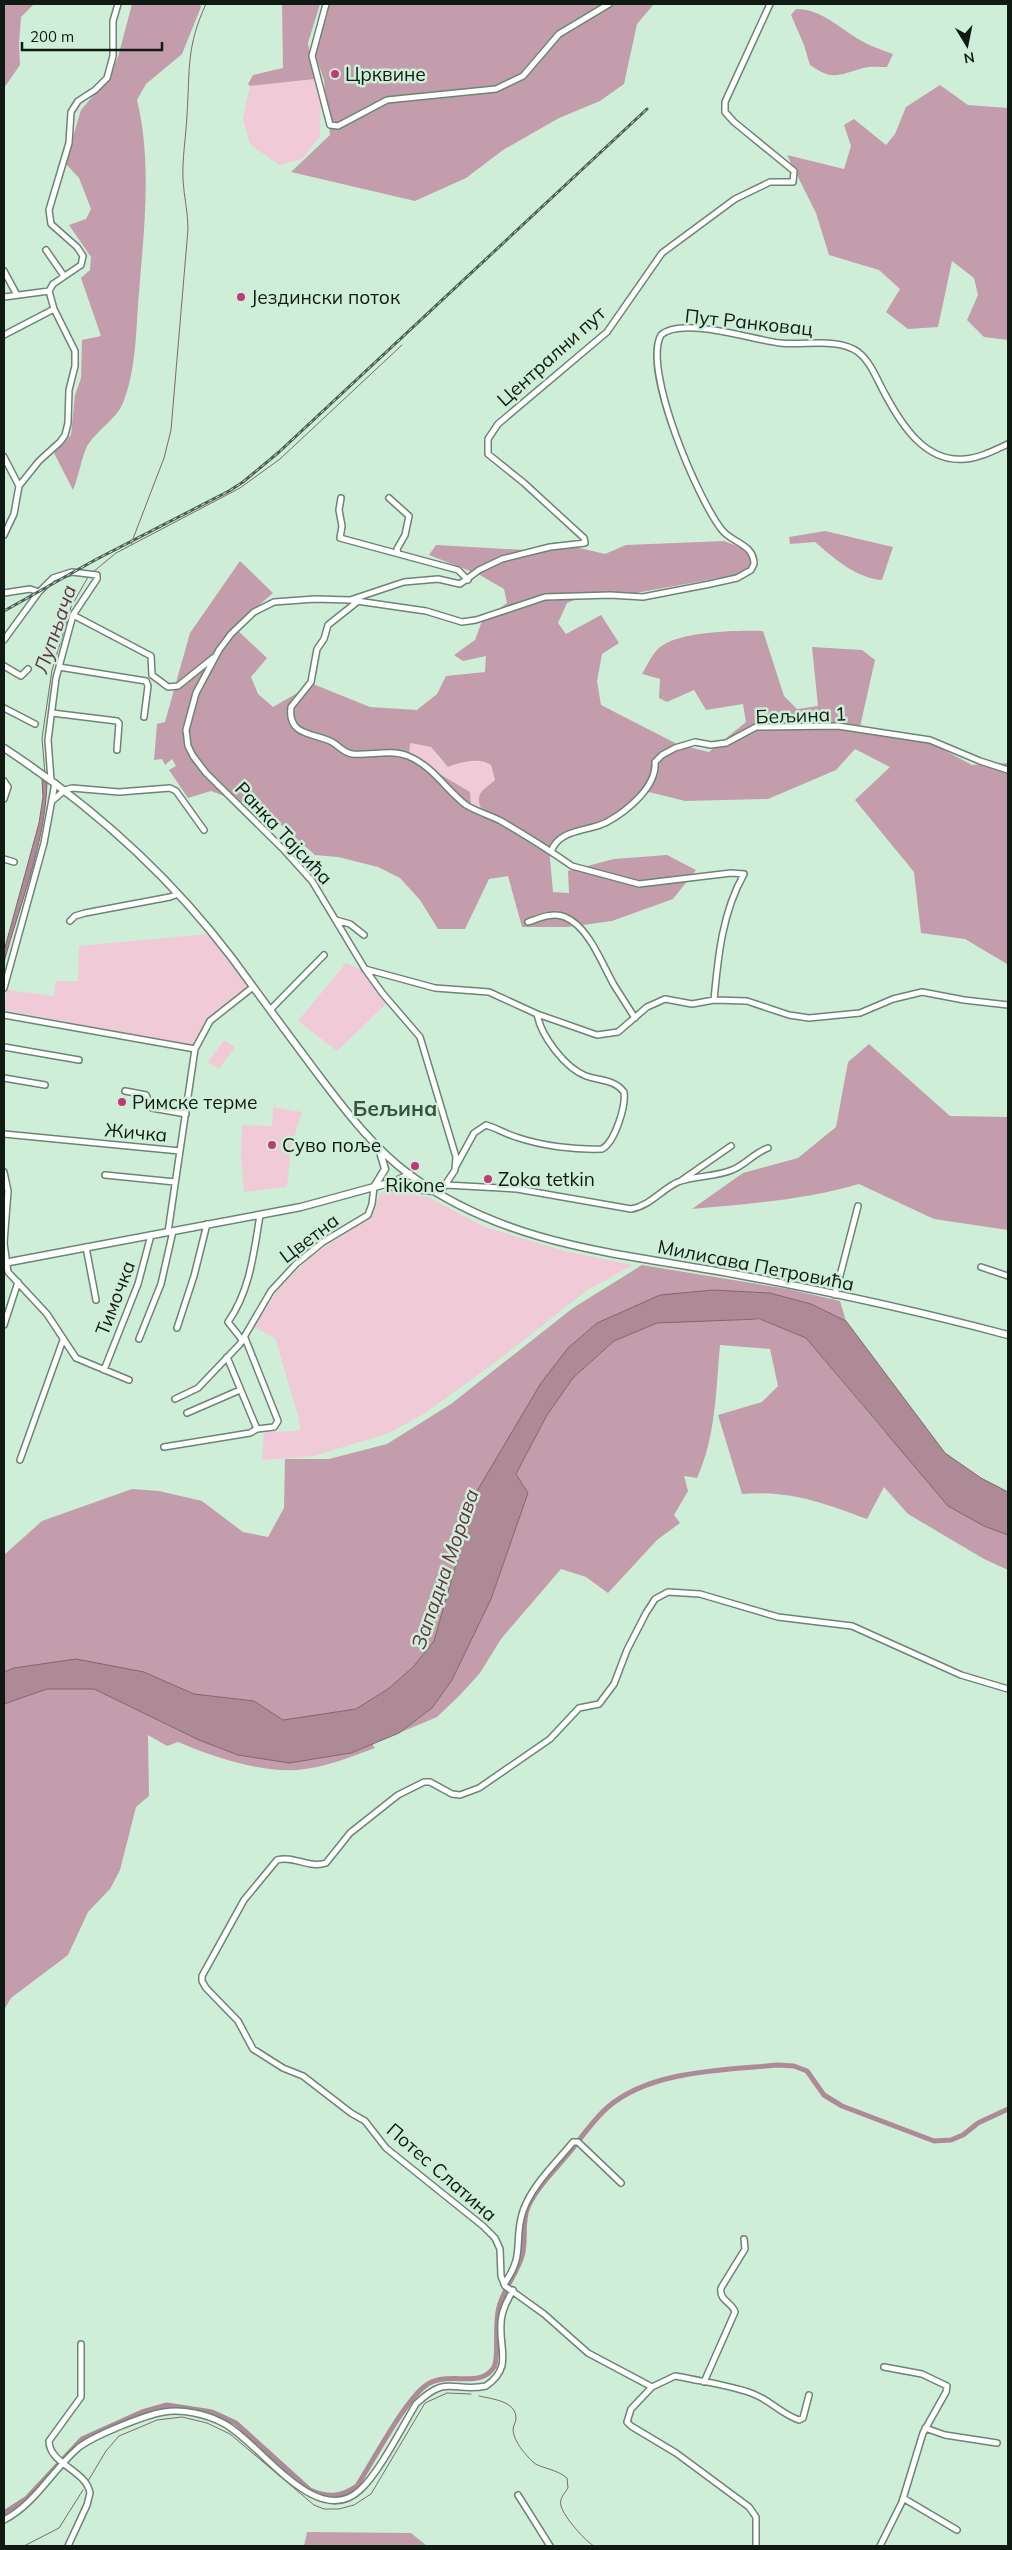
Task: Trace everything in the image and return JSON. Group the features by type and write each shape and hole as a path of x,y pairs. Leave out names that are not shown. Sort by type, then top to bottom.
{"main road":[{"path":"4,748 65,790 137,853 178,894 253,987 341,1104 375,1142 410,1174 437,1193"},
{"path":"374,1187 382,1177 385,1169 383,1157 375,1142"},
{"path":"4,1262 316,1204 403,1179 410,1174"},
{"path":"383,1185 437,1193"},
{"name":"Милисава Петровића","path":"437,1193 498,1224 561,1243 836,1294 1008,1335"}],"street":[{"path":"4,535 14,514 19,486 39,461 60,442 65,435 68,423 69,390 75,366 75,351 54,309 49,291 53,284 81,266 84,256 77,247 55,228 48,217 67,151 71,112 78,102 106,78 113,56 113,21 118,4"},
{"path":"326,4 312,56 330,124 338,126 387,100 496,89 510,83 523,76 559,34 609,4"},
{"name":"Централни пут","path":"468,580 480,570 502,559 550,547 582,544 586,541 524,483 488,454 488,439 498,424 606,332 662,253 742,195 770,182 793,182 794,171 734,122 725,112 725,102 770,4"},
{"path":"46,250 64,276"},
{"path":"4,271 17,295"},
{"path":"4,297 49,291"},
{"path":"4,335 54,309"},
{"name":"Пут Ранковац","path":"754,564 751,552 722,530 695,484 674,427 658,368 657,344 661,335 666,331 678,328 715,330 779,343 835,344 849,348 859,353 868,363 896,415 906,429 926,449 943,456 964,460 986,454 1008,444"},
{"path":"4,457 19,486"},
{"path":"341,498 339,510 342,526 340,538 458,570 468,580"},
{"path":"389,498 409,516 405,534 397,549 398,553"},
{"name":"Ранка Тајсића","path":"456,1166 452,1140 420,1036 383,994 365,969 312,881 272,838 206,773 190,750 186,730 196,693 217,654 248,616 268,603 293,600 350,600 426,611 458,622 467,622 545,597 610,595 643,597 718,583 742,576 754,564"},
{"path":"4,640 39,592 57,576 72,572 95,574 97,580 73,615 59,667 48,740 53,781 52,801 44,843 4,988"},
{"name":"Ранка Тајсића","path":"350,600 404,582 438,580 460,584 468,580"},
{"path":"4,594 30,589 39,592"},
{"path":"357,602 334,618 316,649 311,682 291,708 293,722 299,729 307,735 325,739 351,754 372,752 408,756 445,782 457,797 468,806 499,820 572,866 585,871 639,884 731,873 744,874 735,889 724,923 714,1000"},
{"path":"73,615 151,656 152,675 168,687 178,686 217,654"},
{"path":"4,666 20,676 28,668"},
{"path":"59,667 146,681 148,686 144,716"},
{"path":"4,708 35,724"},
{"path":"52,713 117,720 119,724 117,750"},
{"name":"Бељина 1","path":"552,852 553,847 566,836 577,830 606,823 632,804 648,786 655,774 655,762 662,755 695,742 711,745 726,743 756,727 838,726 930,740 980,761 1008,770"},
{"path":"4,781 8,787 4,799"},
{"path":"52,801 65,790 75,788 118,792 170,788 176,790 204,830"},
{"path":"4,859 14,862"},
{"path":"70,921 85,912 178,894"},
{"path":"528,922 549,915 564,917 574,923 604,964 614,985 635,1018"},
{"path":"336,920 350,924 364,935"},
{"path":"270,1010 324,955"},
{"path":"365,969 435,988 489,992 537,1014 584,1032 604,1035 618,1032 647,1007 665,999 692,1004 714,1000 747,1001 789,1015 809,1018 860,1013 893,998 922,992 964,1000 1008,1005"},
{"path":"138,1339 161,1284 171,1231 175,1182 195,1049 210,1021 253,987"},
{"path":"437,1193 446,1185 474,1133 486,1125 532,1141 590,1150 605,1148 615,1134 624,1092 618,1085 587,1076 567,1064 543,1029 537,1014"},
{"path":"4,1015 195,1049"},
{"path":"4,1047 79,1060"},
{"path":"4,1078 44,1085"},
{"path":"125,1091 146,1094 152,1108 186,1114"},
{"name":"Жичка","path":"4,1134 180,1151"},
{"path":"446,1185 517,1189 631,1209 640,1208 730,1146"},
{"path":"679,1182 734,1170 760,1151 768,1148"},
{"path":"4,1172 8,1191 4,1262 8,1272 47,1314 76,1358 129,1380"},
{"path":"104,1175 175,1182"},
{"name":"Цветна","path":"175,1399 196,1390 244,1339 272,1291 296,1264 323,1242 368,1215 372,1204 374,1187"},
{"path":"836,1294 858,1206"},
{"path":"164,1447 250,1433 257,1429 274,1427 278,1421 244,1339 228,1322 235,1313 249,1276 260,1215"},
{"path":"177,1328 193,1281 207,1224"},
{"name":"Тимочка","path":"104,1370 138,1284 151,1235"},
{"path":"86,1247 96,1300"},
{"path":"981,1267 1008,1276"},
{"path":"4,1325 18,1282"},
{"path":"20,1460 63,1340"},
{"path":"227,1357 257,1429"},
{"path":"187,1413 240,1390"},
{"name":"Потес Слатина","path":"504,2285 500,2249 495,2238 483,2226 386,2148 365,2121 350,2113 303,2076 283,2068 253,2049 238,2021 202,1981 207,1965 244,1900 277,1860 290,1859 320,1865 326,1863 350,1833 380,1808 417,1785 430,1782 452,1794 469,1793 528,1756 550,1739 579,1708 595,1706 607,1695 614,1684 627,1650 646,1613 661,1594 668,1592 700,1594 778,1617 852,1626 961,1675 1008,1689"},
{"path":"621,2183 578,2142 573,2142 527,2202 521,2220 518,2259 504,2285 544,2314 588,2353 652,2387"},
{"path":"704,2382 736,2312 722,2298 721,2288 744,2249 744,2239"},
{"path":"4,2520 28,2503 77,2449 89,2441 146,2417 164,2412 196,2414 218,2421 236,2432 312,2496 331,2502 351,2497 369,2479 416,2404 426,2394 445,2385 486,2386 498,2375 504,2352 500,2326 502,2313 512,2290"},
{"path":"68,2546 87,2505 90,2492 84,2480 56,2456 49,2447 49,2441 82,2392 81,2344"},
{"path":"880,2546 903,2498 925,2428 944,2397 947,2386 922,2374 884,2367"},
{"path":"756,2546 756,2516 749,2507 676,2453 630,2426 627,2422 631,2408 652,2387 675,2376 751,2393 763,2398 786,2415 798,2420 803,2418 809,2395"},
{"path":"925,2428 945,2435 997,2443"},
{"path":"518,2495 550,2546"},
{"path":"903,2498 957,2530"}],"shaded area":[{"path":"4,4 34,4 21,17 20,65 4,88"},
{"path":"132,4 200,4 201,7 182,54 146,84 137,100 145,150 146,176 136,342 130,380 120,408 89,443 84,453 73,490 54,453 71,435 75,395 81,378 82,340 101,336 81,278 90,270 91,257 69,225 86,219 91,209 79,178 65,163 81,110 107,79 118,57"},
{"path":"282,4 320,4 308,43 315,79 250,86 248,84 253,75 283,68"},
{"path":"330,4 654,4 637,24 624,84 600,101 559,118 503,150 466,178 415,201 291,172 330,135 324,80 315,55"},
{"path":"796,9 814,12 864,42 893,54 887,67 866,67 830,75 810,65 791,15"},
{"path":"315,79 321,102 320,136 302,159 279,165 250,144 243,119 250,86"},
{"path":"940,85 968,105 1008,108 1008,340 984,337 967,320 978,295 974,278 952,261 938,327 908,329 886,312 900,289 879,270 829,255 816,213 787,155 844,169 851,146 844,125 854,119 886,145 895,134 906,107"},
{"path":"825,531 893,547 882,580 863,576 855,572 815,542 790,544 789,537"},
{"path":"724,541 747,550 752,564 741,574 636,593 589,594 567,603 558,623 566,634 601,615 619,643 602,654 597,681 601,705 677,744 709,752 746,722 743,704 706,710 694,690 667,702 659,698 660,679 642,674 656,651 668,642 709,633 763,631 784,696 797,709 818,706 812,647 862,650 875,660 860,727 921,738 972,765 1008,763 1007,964 965,939 921,933 914,872 855,800 890,767 855,749 836,770 768,799 685,801 649,792 611,822 570,832 549,847 553,892 569,893 568,871 614,859 667,855 696,870 673,899 612,921 568,927 522,927 508,876 489,879 465,929 438,929 420,900 400,878 378,867 338,857 315,855 255,802 240,802 211,791 188,798 169,770 176,766 172,759 165,765 162,759 154,760 157,724 165,722 190,633 240,561 273,593 234,627 267,658 251,677 258,694 273,707 313,684 370,707 417,710 437,694 446,676 485,672 486,656 463,661 454,655 475,640 482,621 507,603 504,589 480,575 429,555 436,545 541,551 555,542 605,554 626,545","holes":["410,743 431,747 448,767 464,762 476,761 491,765 495,780 480,795 479,803 481,808 471,805 470,792 409,756"]},
{"path":"409,743 431,747 441,761 486,761 492,765 495,780 484,789 481,808 471,805 470,792 409,756"},
{"path":"42,779 47,783 42,829 31,874 4,962 4,951 39,823 43,797"},
{"path":"208,934 249,988 216,1012 204,1026 194,1047 4,1010 7,990 54,996 56,981 78,981 79,946"},
{"path":"346,963 362,970 387,1003 337,1051 298,1021"},
{"path":"224,1040 235,1047 219,1069 208,1062"},
{"path":"869,1044 950,1116 1008,1117 1008,1230 934,1219 859,1184 797,1198 692,1209 743,1173 798,1158 836,1127 848,1062"},
{"path":"273,1107 302,1112 291,1148 287,1187 244,1192 241,1157 242,1125 272,1126"},
{"path":"391,1191 428,1197 485,1227 564,1251 633,1265 586,1291 504,1356 424,1414 389,1433 314,1456 262,1460 264,1432 300,1431 299,1419 275,1338 254,1327 280,1287 310,1257 373,1215 380,1193"},
{"path":"642,1265 788,1289 840,1301 846,1321 811,1304 770,1293 713,1290 660,1295 597,1323 568,1348 477,1491 434,1641 413,1667 388,1689 356,1709 283,1720 254,1701 194,1694 144,1672 14,1668 4,1672 4,1555 42,1521 132,1489 159,1491 202,1501 243,1532 268,1537 284,1508 285,1459 329,1459 387,1444 451,1404 573,1308"},
{"path":"713,1290 770,1293 811,1304 846,1321 945,1453 981,1478 1008,1492 1008,1535 984,1526 948,1506 806,1338 760,1319 657,1323 614,1341 573,1378 547,1415 516,1474 528,1493 491,1599 452,1680 432,1708 399,1733 351,1753 289,1763 238,1755 199,1740 94,1689 47,1689 4,1704 4,1672 14,1668 76,1659 144,1672 194,1694 254,1701 283,1720 356,1709 388,1689 413,1667 434,1641 477,1491 541,1383 568,1348 597,1323 660,1295"},
{"path":"694,1320 762,1320 806,1338 883,1430 984,1526 1008,1535 1008,1570 984,1559 908,1514 884,1487 867,1519 821,1503 791,1496 760,1493 742,1494 718,1415 762,1402 778,1386 770,1349 720,1345 712,1429 697,1478 684,1476 688,1491 674,1515 680,1523 657,1540 608,1593 586,1577 561,1569 501,1639 480,1673 460,1695 437,1717 399,1733 432,1708 452,1680 491,1599 528,1493 516,1474 547,1415 573,1378 614,1341 657,1323"},
{"path":"47,1689 94,1689 199,1740 351,1753 372,1744 375,1748 317,1767 282,1770 267,1769 236,1762 178,1742 167,1746 148,1735 149,1796 136,1807 120,1870 110,1889 88,1912 68,1955 11,1998 4,2010 4,1704"},
{"path":"307,2532 411,2533 427,2546 304,2546"}],"waterway":[{"path":"131,544 164,458 171,430 188,229 183,172 189,71 195,33 206,4"},
{"name":"Лупњача","path":"93,572 116,553 240,488 280,459 402,345"},
{"name":"Лупњача","path":"45,774 42,738 52,670 71,607 88,577"},
{"path":"4,2513 27,2498 82,2439 142,2412 167,2405 212,2412 236,2423 310,2490 334,2495 357,2486 398,2418 425,2386 443,2379 472,2379 480,2377 488,2374 494,2367 496,2362 498,2311 502,2298 522,2256 525,2219 528,2207 547,2179 603,2112 625,2095 645,2086 689,2074 778,2065 794,2066 807,2071 824,2095 842,2106 934,2141 951,2140 963,2135 978,2123 1008,2109"},
{"path":"88,2481 106,2451 119,2436 157,2420 182,2417 207,2423 230,2434 314,2505 324,2509 339,2509 354,2505 371,2494 425,2403 447,2393 471,2394"},
{"path":"479,2396 508,2404 515,2412 514,2434 523,2452 536,2464 567,2478 568,2488 561,2499 561,2506 575,2528 594,2546"},
{"path":"24,2546 59,2528 83,2490"}],"railway":[{"path":"4,611 95,560 243,482 279,452 647,109"}],"place":[{"name":"Црквине","path":"335,74"},
{"name":"Јездински поток","path":"241,297"},
{"name":"Римске терме","path":"122,1102"},
{"name":"Суво поље","path":"272,1145"},
{"name":"Rikone","path":"415,1166"},
{"name":"Zoka tetkin","path":"488,1179"}],"district":[{"name":"Бељина","path":"395,1109"}],"water label":[{"name":"Западна Морава","path":"445,1569"}]}
